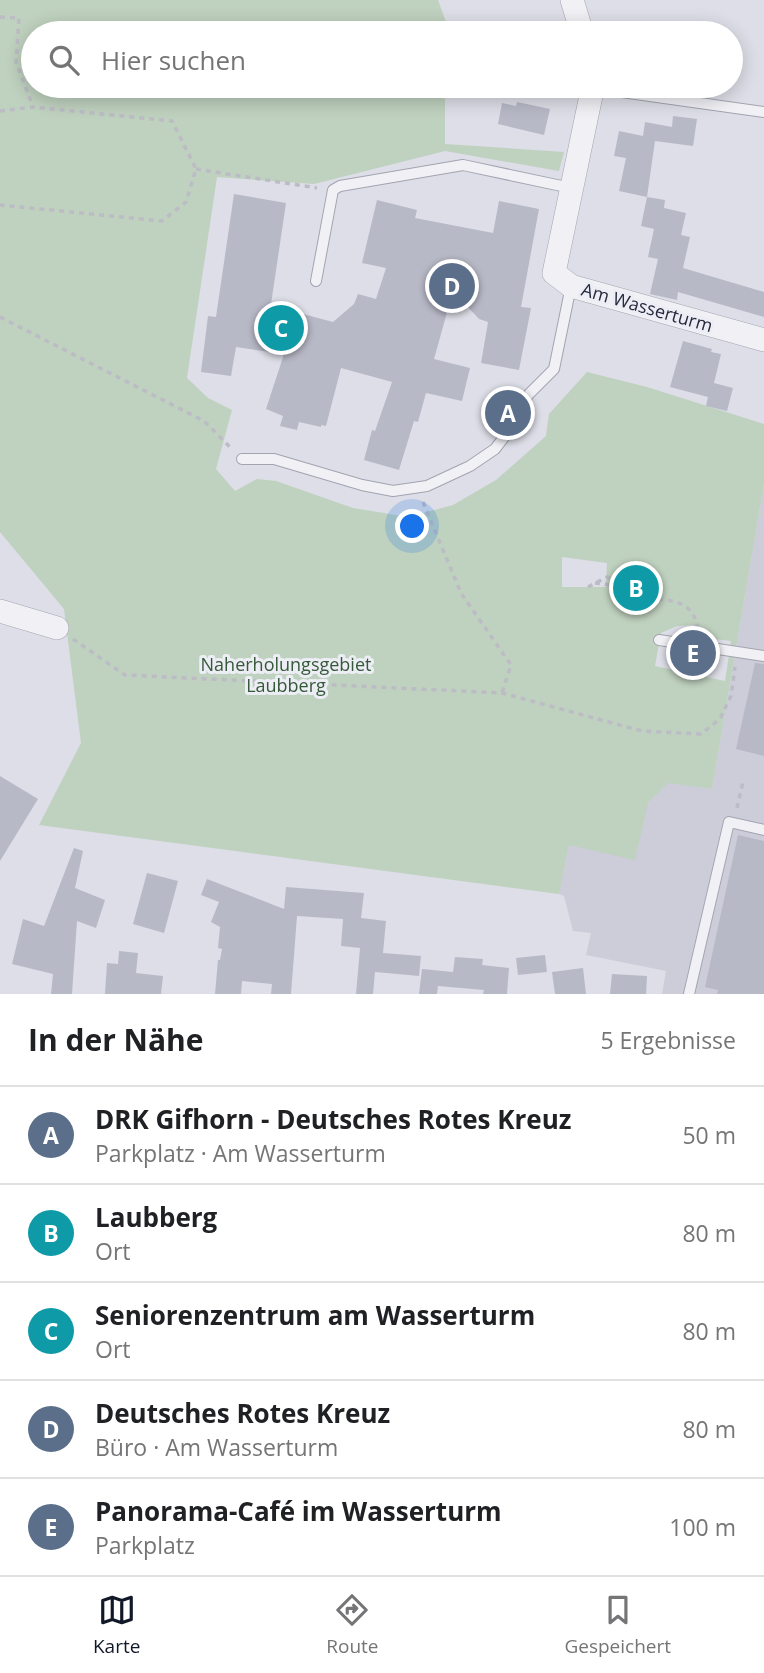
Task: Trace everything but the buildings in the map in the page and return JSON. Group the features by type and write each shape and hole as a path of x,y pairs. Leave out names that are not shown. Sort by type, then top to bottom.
{"street":[{"path":"572,0 578,21"},
{"name":"Am Wasserturm","path":"591,98 554,272 571,286 764,340"},
{"path":"0,611 57,628"}],"lane":[{"path":"668,98 764,112"},
{"path":"316,281 333,190 340,186 463,165 571,188"},
{"path":"242,459 274,459 362,485 393,491 418,488 470,466 495,449 514,424 528,395 554,369 571,286"},
{"path":"659,640 764,656"},
{"path":"689,994 729,822 764,830"}],"path":[{"path":"0,17 19,18 16,62 21,75"},
{"path":"30,98 33,107"},
{"path":"0,111 33,107 172,121 196,169 186,202 162,221 0,205"},
{"path":"196,169 333,190"},
{"path":"0,317 204,421 242,459"},
{"path":"418,488 461,593 511,665 502,693"},
{"path":"621,587 629,574 640,572 646,575 652,584 648,598"},
{"path":"588,587 607,577 621,587 631,602 648,598 684,604 694,613 701,638"},
{"path":"57,628 125,675 502,693 642,731 701,734 720,719 731,696 738,651"},
{"path":"737,806 743,782"}],"shaded area":[{"path":"764,484 764,994 662,994 666,971 586,955 591,933 573,931 564,896 559,894 569,845 648,803 668,782 712,789"}],"green space":[{"name":"Naherholungsgebiet Laubberg","path":"0,0 438,0 446,21 21,21 21,98 445,98 445,144 564,152 559,171 445,151 314,184 217,177 187,378 208,398 232,410 216,469 235,491 257,479 276,481 353,508 408,517 453,505 496,480 546,436 549,414 587,372 647,387 764,424 764,484 712,789 668,783 648,803 635,860 569,845 559,894 39,825 81,743 64,609 0,532","holes":["562,557 607,563 606,587 562,587","693,625 699,637 731,641 725,681 655,666 661,633 677,626"]}],"place":[{"name":"Deutsches Rotes Kreuz","path":"452,286"},
{"name":"Seniorenzentrum am Wasserturm","path":"281,328"},
{"name":"DRK Gifhorn - Deutsches Rotes Kreuz","path":"508,413"},
{"name":"Laubberg","path":"636,588"},
{"name":"Panorama-Café im Wasserturm","path":"693,653"}]}
